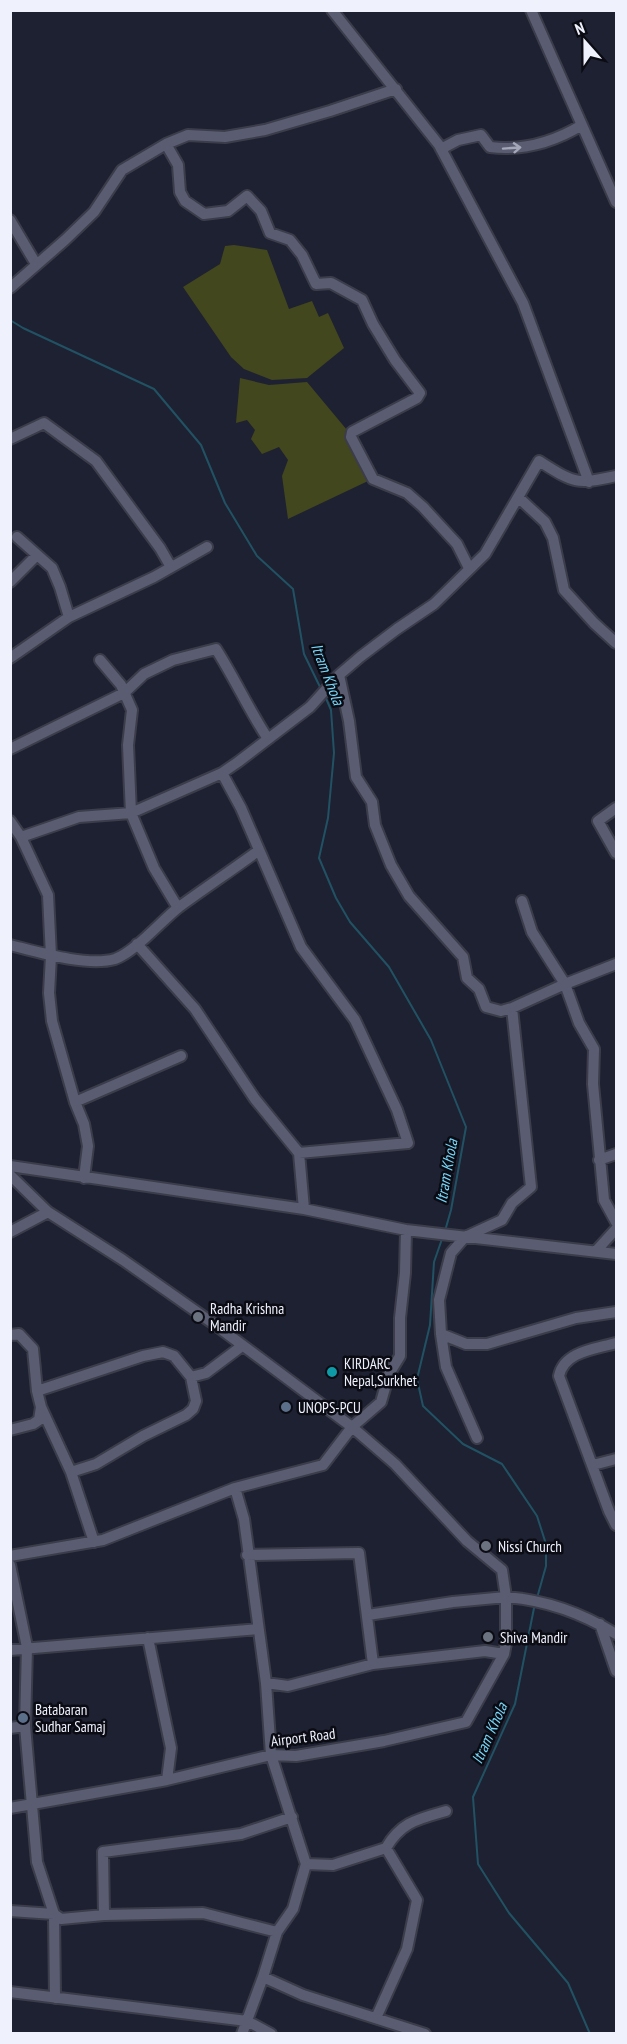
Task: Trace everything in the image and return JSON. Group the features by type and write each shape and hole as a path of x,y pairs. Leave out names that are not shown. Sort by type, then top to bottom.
{"street":[{"path":"332,10 441,148 523,303 589,482"},
{"path":"531,10 616,202"},
{"path":"10,288 94,212 122,170 166,144 188,135 225,137 265,130 396,89"},
{"path":"441,148 458,140 481,135 490,147 531,146 563,137 582,125"},
{"path":"166,144 178,165 178,182 185,201 204,213 228,212 247,196 261,212 270,233 290,240 302,255 316,284 331,283 362,300 373,324 395,360 420,393 417,398 352,432 351,437 372,479 407,494 423,507 457,544 469,568"},
{"path":"10,220 36,264"},
{"path":"10,439 44,423 96,462 160,548 171,567"},
{"path":"21,837 79,817 131,813 222,773 268,740 310,707 339,675 397,629 434,604 485,554 539,461 570,480 589,482 616,476"},
{"path":"519,498 545,522 553,538 564,590 616,643"},
{"path":"17,537 52,568 69,617"},
{"path":"10,658 69,617 207,547"},
{"path":"10,582 37,555"},
{"path":"10,749 124,693 144,674 154,669 173,660 216,649 268,740"},
{"path":"100,660 121,685 132,710 128,745 131,813 154,868 178,908"},
{"path":"339,675 349,721 356,777 372,802 375,825 391,865 409,896 463,957 467,978 479,989 486,1007 501,1011 512,1008 616,964"},
{"path":"222,773 240,808 301,947 355,1020 397,1110 408,1143 299,1153"},
{"path":"616,808 598,820 616,852"},
{"path":"10,821 21,837 48,895 51,956 48,993 52,1021 75,1102 84,1124 88,1146 84,1178"},
{"path":"10,945 51,956 97,961 116,958 137,944 178,908 258,851"},
{"path":"522,901 532,932 565,984 579,1023 594,1049 599,1160 604,1200 616,1222"},
{"path":"137,944 195,1009 255,1099 299,1153 304,1209"},
{"path":"477,1438 446,1367 439,1300 451,1253 461,1237 502,1220 512,1203 531,1187 512,1008"},
{"path":"75,1102 181,1056"},
{"path":"599,1160 616,1154"},
{"path":"10,1166 304,1209 406,1230 616,1254"},
{"name":"Airport Road","path":"10,1175 48,1212 123,1260 352,1427 395,1464 467,1541 502,1570 506,1597 504,1654 466,1722 384,1741 307,1754 271,1755 168,1780 10,1808"},
{"path":"10,1232 48,1212"},
{"path":"596,1251 616,1229"},
{"path":"10,1556 104,1540 235,1488 323,1465 352,1427 381,1402 389,1374 400,1356 400,1318 405,1273 406,1230"},
{"path":"441,1334 466,1344 487,1344 547,1325 616,1311"},
{"path":"10,1335 19,1334 33,1349 41,1407 71,1472 94,1542"},
{"path":"616,1343 568,1358 561,1367 559,1376 616,1525"},
{"path":"191,1377 206,1373 242,1346"},
{"path":"37,1391 143,1356 163,1352 174,1356 191,1377 196,1401 193,1409 186,1415 143,1436 96,1464 71,1472"},
{"path":"10,1430 33,1424 39,1420 41,1407"},
{"path":"594,1465 616,1459"},
{"path":"235,1488 244,1520 266,1683 271,1755 306,1864 293,1909 277,1932 242,2034"},
{"path":"247,1555 359,1553 373,1664"},
{"path":"10,1565 27,1647 25,1726 37,1862 54,1914 55,1998"},
{"path":"368,1615 453,1602 506,1597 525,1598 555,1605 600,1624 616,1634"},
{"path":"600,1624 616,1671"},
{"path":"10,1650 258,1629"},
{"path":"148,1638 171,1748 168,1780"},
{"path":"266,1683 288,1686 373,1664 485,1651 504,1654"},
{"path":"10,1728 25,1726"},
{"path":"306,1864 333,1865 386,1848 395,1832 420,1818 446,1811"},
{"path":"104,1915 103,1852 241,1834 292,1817"},
{"path":"376,2018 407,1948 417,1900 386,1848"},
{"path":"10,1911 54,1914 61,1919 104,1915 203,1912 277,1932"},
{"path":"263,1977 303,1995 425,2034"},
{"path":"10,1992 247,2020 271,2034"}],"green space":[{"path":"234,245 267,250 289,309 312,301 319,317 328,313 344,348 307,378 272,380 244,369 231,357 183,287 220,264 225,246"},
{"path":"240,378 269,385 307,382 347,430 348,438 368,481 288,519 282,476 288,460 279,447 262,454 251,439 255,430 247,420 236,423"}],"waterway":[{"name":"Itram Khola","path":"10,320 154,389 201,445 225,503 257,556 293,589 304,654 321,689"},
{"name":"Itram Khola","path":"325,696 331,710 334,753 328,818 319,858 336,898 350,922 389,967 431,1040 466,1127 445,1231"},
{"name":"Itram Khola","path":"442,1239 434,1262 430,1325 417,1379 423,1406 463,1444 502,1464 537,1516 546,1544 546,1566 537,1598"},
{"name":"Itram Khola","path":"535,1603 515,1704 473,1797 478,1864 509,1913 568,1983 590,2034"}],"place":[{"name":"Radha Krishna Mandir","path":"198,1317"},
{"name":"KIRDARC Nepal,Surkhet","path":"332,1372"},
{"name":"UNOPS-PCU","path":"286,1407"},
{"name":"Nissi Church","path":"486,1546"},
{"name":"Shiva Mandir","path":"488,1637"},
{"name":"Batabaran Sudhar Samaj","path":"23,1718"}]}
